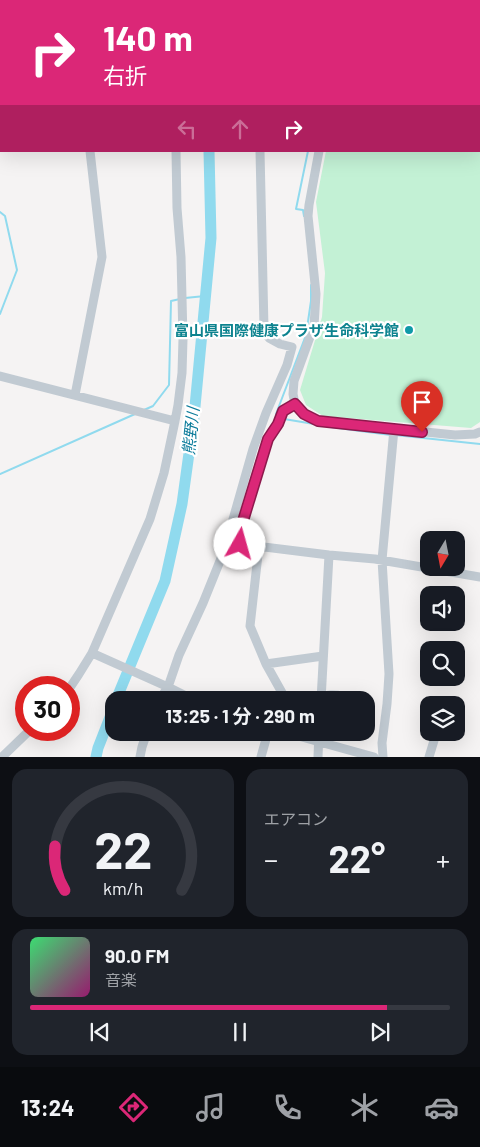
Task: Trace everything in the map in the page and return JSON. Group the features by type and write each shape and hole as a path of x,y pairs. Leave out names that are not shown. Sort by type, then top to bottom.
{"street":[{"path":"75,395 102,257 89,152"},
{"path":"78,676 96,655 150,519 164,473 175,421 182,373 183,339 176,152"},
{"path":"162,691 203,604 224,551 253,449 287,365 292,347 280,344 269,338 264,328 260,152"},
{"path":"319,152 308,216 316,294 314,326 294,382 293,394 295,404 304,414 318,421 454,435 480,432"},
{"path":"0,376 175,421"},
{"path":"295,404 283,411 278,424 268,439 239,534 240,544 382,560 480,577"},
{"path":"383,757 382,743 389,674 382,560 394,429"},
{"path":"259,546 250,626 278,691"},
{"path":"321,691 329,555"},
{"path":"96,655 176,691"},
{"path":"266,664 323,656"},
{"path":"2,757 19,741"},
{"path":"140,757 144,741"},
{"path":"261,757 265,741"},
{"path":"318,757 319,741"},
{"path":"330,741 374,757"},
{"path":"429,757 434,741"}],"green space":[{"path":"326,152 480,152 480,422 471,428 323,416 306,405 300,390 322,317 325,273 316,202"}],"waterway":[{"name":"熊野川","path":"120,691 165,581 182,504 194,417 211,238 209,152"},
{"path":"304,216 303,210 296,209 308,152"},
{"path":"0,212 5,216 17,270 0,314"},
{"path":"278,416 276,414 306,335 311,301 311,285"},
{"path":"185,298 205,296"},
{"path":"144,410 153,406 169,385 171,301 180,299"},
{"path":"0,474 135,414"},
{"path":"284,419 314,424"},
{"path":"331,427 391,435"},
{"path":"395,435 480,444"},
{"name":"熊野川","path":"96,757 105,730"}],"place":[{"name":"富山県国際健康プラザ生命科学館","path":"409,330"}],"route":[{"path":"240,544 239,534 268,439 278,424 283,411 295,404 304,414 318,421 422,432"}]}
